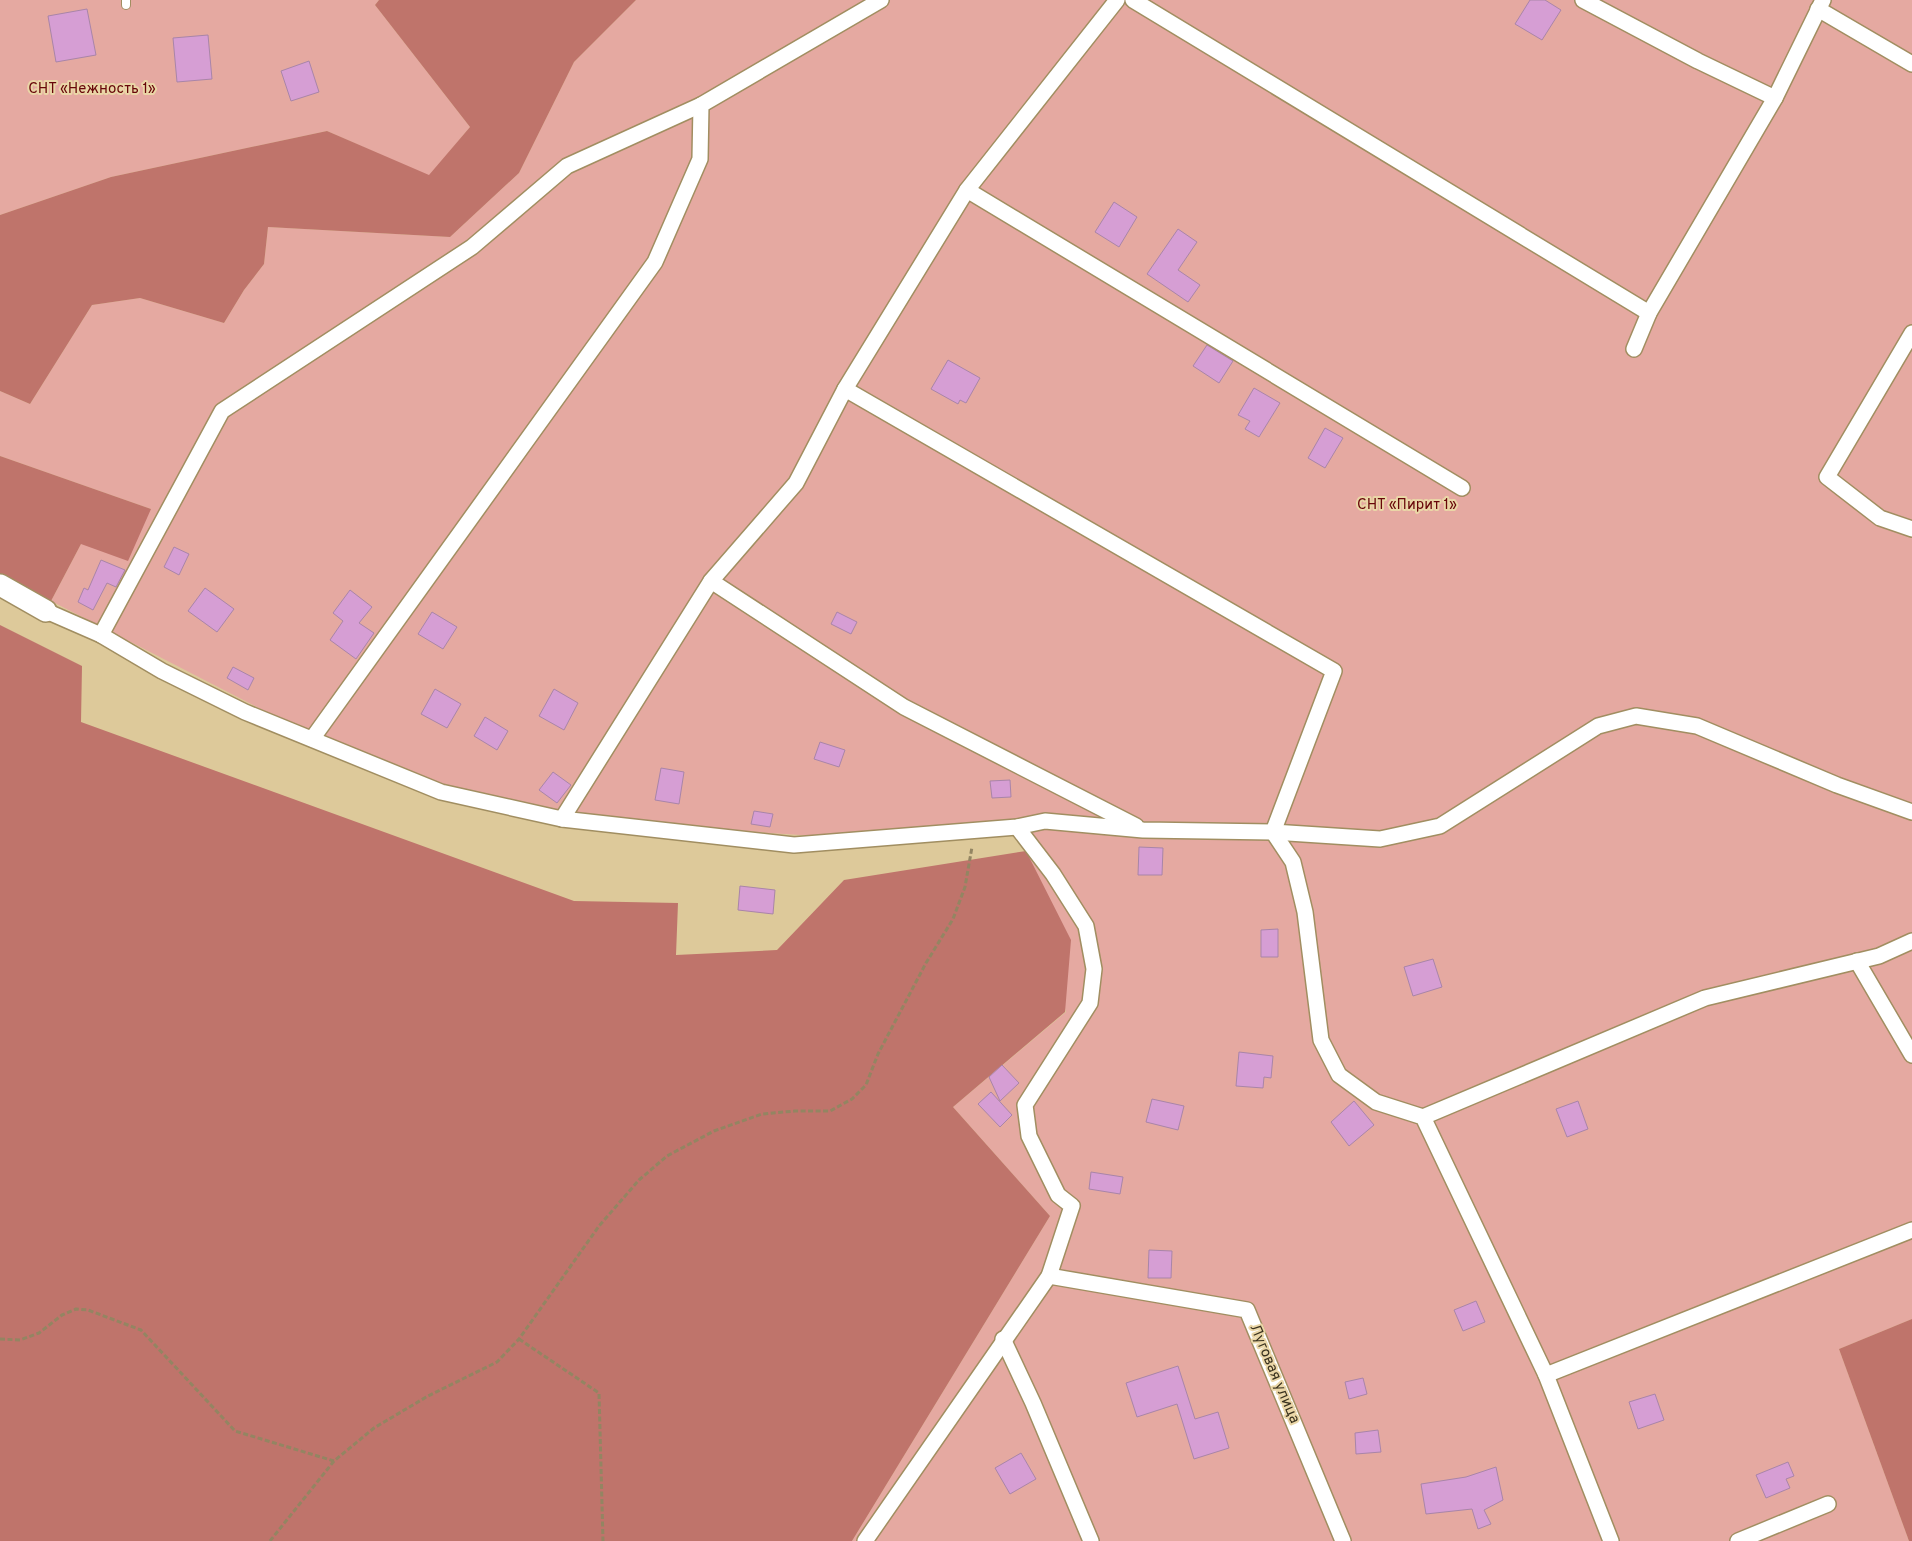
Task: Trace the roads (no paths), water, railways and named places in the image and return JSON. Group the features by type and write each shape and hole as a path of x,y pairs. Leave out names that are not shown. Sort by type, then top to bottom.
{"street":[{"path":"101,635 222,411 472,247 567,166 701,105 881,0"},
{"path":"562,819 711,580 796,483 844,389 967,190 1117,0"},
{"path":"1133,0 1650,313"},
{"path":"1583,0 1698,61 1775,98"},
{"path":"1634,349 1650,313 1775,98 1821,4 1912,64"},
{"path":"312,739 655,262 700,159 701,105"},
{"path":"967,190 1462,488"},
{"path":"1912,333 1827,477 1880,518 1912,529"},
{"path":"844,389 1334,671 1273,832"},
{"path":"711,580 904,707 1143,830"},
{"path":"0,585 46,611 101,635 162,671 245,712 441,792 562,819 794,845 1017,827 1044,821 1143,830 1273,832 1380,839 1440,826 1598,726 1636,716 1697,726 1837,785 1912,812"},
{"path":"865,1541 1049,1276 1072,1206 1058,1195 1029,1136 1025,1105 1090,1004 1094,969 1086,926 1053,874 1017,827"},
{"path":"1273,832 1293,862 1305,912 1321,1040 1330,1058 1339,1075 1376,1102 1423,1117 1705,998 1879,956 1912,941"},
{"path":"1857,961 1912,1055"},
{"path":"1423,1117 1546,1375 1611,1541"},
{"path":"1546,1375 1912,1230"},
{"name":"Луговая улица","path":"1049,1276 1247,1310 1343,1541"},
{"path":"1004,1339 1034,1403 1091,1541"},
{"path":"1738,1541 1828,1504"}],"park label":[{"name":"СНТ «Нежность 1»","path":"92,89"},
{"name":"СНТ «Пирит 1»","path":"1407,505"}]}
